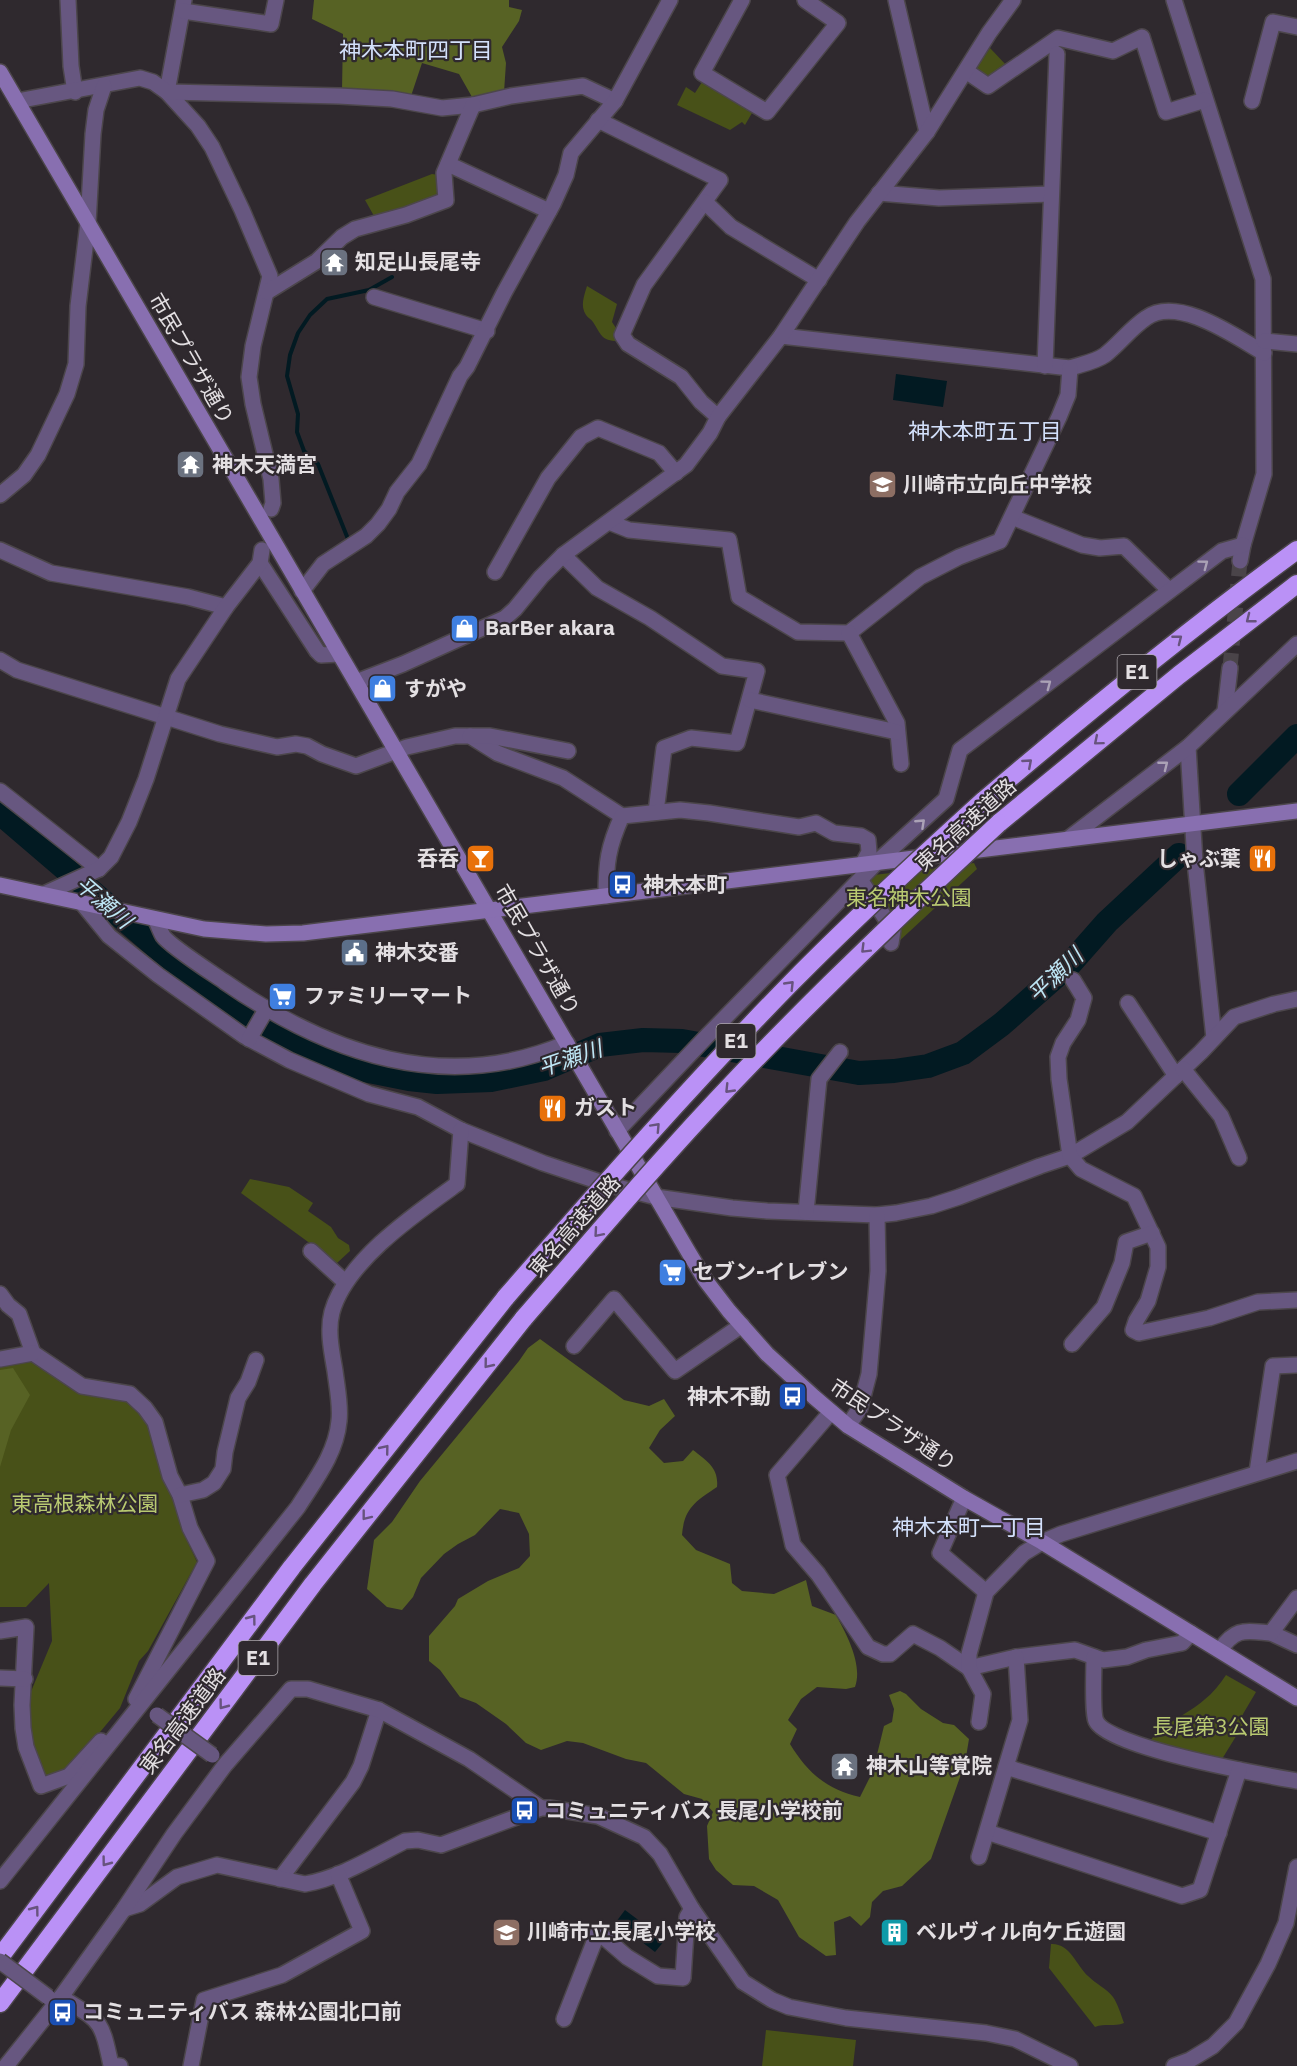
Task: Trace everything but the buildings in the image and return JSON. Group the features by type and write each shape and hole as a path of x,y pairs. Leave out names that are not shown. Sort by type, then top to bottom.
{"highway":[{"name":"東名高速道路","path":"0,1959 291,1567 507,1297 636,1148 791,984 903,874 983,801 1095,705 1297,550"},
{"name":"東名高速道路","path":"0,2003 313,1584 524,1318 668,1153 813,1001 900,915 999,823 1161,690 1297,584"}],"street":[{"path":"68,0 71,66 75,92"},
{"path":"167,92 184,6 271,24 276,0"},
{"path":"302,591 322,564 366,536 389,509 397,492 419,464 456,385 487,331 504,293 549,211 566,175 571,153 615,101 670,0"},
{"path":"742,0 702,73 767,112 838,23 805,0"},
{"path":"896,0 927,132"},
{"path":"356,682 403,664 505,618 516,609 542,577 564,555 686,465 710,433 718,417 780,336 856,222 927,132 988,33 1013,0"},
{"path":"1174,0 1263,279 1264,474 1240,561"},
{"path":"1252,101 1273,22 1297,27"},
{"path":"966,71 988,86 1058,39 1113,51 1142,37 1166,111 1205,100"},
{"path":"1045,366 1057,54"},
{"name":"市民プラザ通り","path":"0,72 9,94 88,223 706,1281 767,1354 848,1426 1297,1698"},
{"path":"9,94 75,92 140,78 153,82 167,92 198,126 212,147 270,276 253,346 249,377 271,479 271,509"},
{"path":"0,495 24,475 38,455 67,394 76,364 78,306 88,223 96,110 104,86"},
{"path":"167,92 301,94 392,99 441,108 473,105 511,96 583,86 615,101"},
{"path":"267,292 317,261 342,237 355,229 406,215 446,200 444,173 473,105"},
{"path":"598,120 720,180 644,285 622,334 627,344 681,377 701,402 718,417"},
{"path":"448,165 549,211"},
{"path":"879,193 939,198 1051,194"},
{"path":"705,202 731,227 819,280"},
{"path":"374,297 487,331"},
{"path":"780,336 1070,368 1104,356 1147,316 1173,310 1189,314 1264,347 1297,344"},
{"path":"609,522 629,530 729,540 739,597 798,632 849,633 921,577 959,557 999,541 1068,395 1070,368"},
{"path":"495,572 548,478 581,437 598,428 659,453 676,473"},
{"path":"1012,517 1082,545 1100,548 1124,546 1169,590"},
{"path":"618,1131 708,1035 861,881 870,863 946,799 960,750 1222,551 1243,545"},
{"path":"0,550 51,573 188,597 226,607"},
{"path":"564,555 597,588 650,618 722,666 757,671 737,743 691,738 664,748 656,812"},
{"path":"44,894 99,869 111,857 129,822 155,752 178,679 261,557 317,651 321,655 339,654"},
{"path":"849,633 897,723 901,764"},
{"path":"1068,839 1188,747 1297,644"},
{"path":"0,660 17,670 220,734 277,747 297,744 307,746 356,766 428,742 455,736 490,736 568,751"},
{"path":"1225,711 1230,668"},
{"path":"750,700 897,732"},
{"path":"470,736 497,753 563,778 622,816 680,810 799,827 816,823 834,833 861,836 868,840 870,863"},
{"path":"1188,747 1191,824 1214,1038"},
{"path":"0,791 99,869"},
{"path":"0,885 226,932 303,933 1297,811"},
{"path":"606,896 608,852 611,839 622,816"},
{"path":"861,881 893,930 891,943"},
{"path":"82,903 109,936 158,975 289,1060 369,1095 418,1107 461,1130 543,1163 606,1184 656,1197 732,1209 877,1215 931,1206 1070,1156 1127,1122 1234,1017 1297,999"},
{"path":"155,919 164,938 266,1010 325,1039 356,1051 424,1066 501,1063 568,1044"},
{"path":"1073,980 1084,998 1077,1020 1063,1043 1058,1057 1070,1156 1081,1169 1134,1196 1158,1247 1158,1267 1148,1301 1133,1330 1139,1333 1209,1318 1258,1302 1297,1300"},
{"path":"1128,1003 1179,1072 1221,1116 1239,1158"},
{"path":"252,1035 266,1010"},
{"path":"806,1212 819,1079 838,1054"},
{"path":"0,1881 298,1507 325,1464 335,1441 339,1420 331,1340 331,1314 345,1282 373,1251 457,1184 461,1130"},
{"path":"848,1426 865,1396 869,1367 878,1271 877,1215"},
{"path":"1072,1344 1104,1307 1122,1263 1126,1242 1152,1233"},
{"path":"311,1251 345,1282"},
{"path":"0,1294 19,1314 33,1353 82,1386 130,1394 145,1408 155,1422 170,1476 180,1495 190,1528 207,1561 136,1699 141,1706 157,1715 225,1766"},
{"path":"574,1346 614,1299 675,1371 742,1325"},
{"path":"0,1359 33,1353"},
{"path":"180,1495 203,1490 214,1483 223,1469 238,1398 248,1382 256,1360"},
{"path":"1257,1472 1273,1366 1297,1365"},
{"path":"831,1412 777,1475 793,1545 818,1574 868,1647 883,1654 890,1654 913,1634 940,1647 969,1668 983,1694 979,1722"},
{"path":"969,1668 971,1641 986,1592 1023,1553 1042,1542 1297,1461"},
{"path":"964,1498 940,1553 986,1592"},
{"path":"1271,1633 1297,1598"},
{"path":"0,1631 26,1627 23,1728 26,1747 41,1786 69,1776 125,1715 141,1706"},
{"path":"1220,1650 1231,1636 1239,1631 1271,1633 1297,1645"},
{"path":"969,1668 1016,1657 1075,1650 1103,1660 1127,1657 1146,1650 1182,1643 1191,1633"},
{"path":"980,1857 1020,1720 1016,1657"},
{"path":"1094,1657 1095,1720 1102,1730 1135,1744 1239,1770 1297,1781"},
{"path":"0,1678 25,1678"},
{"path":"6,2066 124,1909 174,1834 225,1766 291,1689 308,1689 379,1710 468,1759 541,1808 598,1816 644,1837 660,1854 692,1909 743,1982 772,2000 789,2007 846,2018 986,2033 1016,2039 1070,2066"},
{"path":"280,1879 353,1782 361,1766 379,1710"},
{"path":"1006,1767 1219,1833"},
{"path":"987,1832 1182,1896 1200,1890 1239,1770"},
{"path":"124,1909 140,1904 177,1877 217,1865 305,1884 320,1882 405,1841 418,1840 441,1845 541,1808"},
{"path":"1174,2066 1214,2046 1236,2023 1268,1964 1286,1923 1297,1867"},
{"path":"191,2066 204,2000 282,1975 362,1931 338,1874"},
{"path":"564,2019 598,1932 627,1957 658,1976 683,1978 687,1917 692,1909"},
{"path":"0,1959 55,1999 96,2018 104,2030 111,2065 120,2066"}],"green space":[{"path":"314,0 509,0 509,7 522,10 519,21 502,47 506,63 504,92 472,97 459,74 422,63 411,96 342,90 343,34 312,19"},
{"path":"990,48 1007,66 990,77 979,74 977,67"},
{"path":"702,82 752,113 745,125 742,122 730,130 677,105 686,87 695,93"},
{"path":"432,174 439,175 441,189 419,205 374,216 365,200"},
{"path":"587,286 617,304 612,322 616,328 615,334 618,341 605,338 584,312"},
{"name":"東名神木公園","path":"974,863 977,869 896,944 897,929 869,879 874,875"},
{"path":"250,1179 289,1187 313,1203 308,1211 331,1227 338,1238 349,1245 350,1251 337,1263 241,1193"},
{"path":"540,1339 624,1400 649,1406 664,1399 675,1416 660,1430 649,1448 664,1463 683,1461 693,1450 711,1465 716,1475 717,1487 692,1506 685,1518 682,1535 696,1550 730,1564 732,1583 742,1591 774,1594 806,1580 812,1606 836,1615 849,1641 855,1660 857,1678 855,1687 846,1689 817,1687 801,1699 788,1720 797,1729 790,1744 811,1771 828,1785 860,1797 873,1771 884,1726 892,1722 894,1709 889,1695 900,1691 921,1709 943,1723 954,1725 969,1739 965,1763 931,1859 902,1886 883,1891 872,1902 870,1917 861,1926 850,1916 834,1922 836,1955 826,1956 799,1937 778,1900 754,1886 733,1885 716,1870 709,1859 707,1826 713,1812 702,1799 684,1794 646,1763 626,1759 583,1743 567,1741 541,1750 526,1743 506,1724 476,1703 460,1697 440,1670 429,1661 429,1636 455,1606 458,1599 488,1581 519,1568 530,1556 529,1534 519,1513 500,1509 475,1535 444,1554 421,1578 413,1597 402,1610 387,1607 367,1589 374,1540 392,1522 420,1481 528,1348"},
{"name":"東高根森林公園","path":"28,1357 132,1399 151,1424 184,1534 197,1562 148,1651 139,1661 120,1708 66,1773 52,1784 35,1768 25,1706 52,1641 49,1583 26,1607 0,1607 0,1362"},
{"path":"13,1368 30,1395 11,1430 0,1467 0,1370"},
{"name":"長尾第3公園","path":"1226,1675 1256,1692 1243,1714 1243,1725 1222,1759 1150,1741 1162,1729 1207,1697"},
{"path":"1051,1944 1068,1951 1088,1976 1113,1997 1124,2023 1095,2027 1049,1968"},
{"path":"766,2030 856,2040 853,2066 762,2066"}],"water":[{"path":"896,374 947,381 943,407 893,400"},
{"path":"625,1910 665,1940 655,1952 616,1922"}],"waterway":[{"path":"348,539 318,464 304,451 297,432 298,414 287,376 290,355 298,333 310,315 327,299 369,290 392,277"},
{"name":"平瀬川","path":"1239,794 1297,736"},
{"name":"平瀬川","path":"0,813 188,974 266,1026 359,1069 437,1082 491,1080 544,1069 600,1045 643,1040 682,1041 859,1073 928,1066 963,1053 1002,1024 1070,964 1107,922 1179,855"}],"tunnel":[{"path":"1230,668 1240,561"}],"place":[{"name":"知足山長尾寺","path":"334,262"},
{"name":"神木天満宮","path":"191,465"},
{"name":"川崎市立向丘中学校","path":"882,485"},
{"name":"BarBer akara","path":"464,628"},
{"name":"すがや","path":"383,689"},
{"name":"呑呑","path":"480,859"},
{"name":"しゃぶ葉","path":"1262,859"},
{"name":"神木本町","path":"622,885"},
{"name":"神木交番","path":"354,953"},
{"name":"ファミリーマート","path":"283,996"},
{"name":"ガスト","path":"553,1108"},
{"name":"セブン-イレブン","path":"672,1272"},
{"name":"神木不動","path":"792,1397"},
{"name":"神木山等覚院","path":"845,1766"},
{"name":"コミュニティバス 長尾小学校前","path":"524,1811"},
{"name":"川崎市立長尾小学校","path":"506,1932"},
{"name":"ベルヴィル向ケ丘遊園","path":"895,1932"},
{"name":"コミュニティバス 森林公園北口前","path":"62,2012"}],"district":[{"name":"神木本町四丁目","path":"416,50"},
{"name":"神木本町五丁目","path":"985,431"},
{"name":"神木本町一丁目","path":"969,1527"}]}
